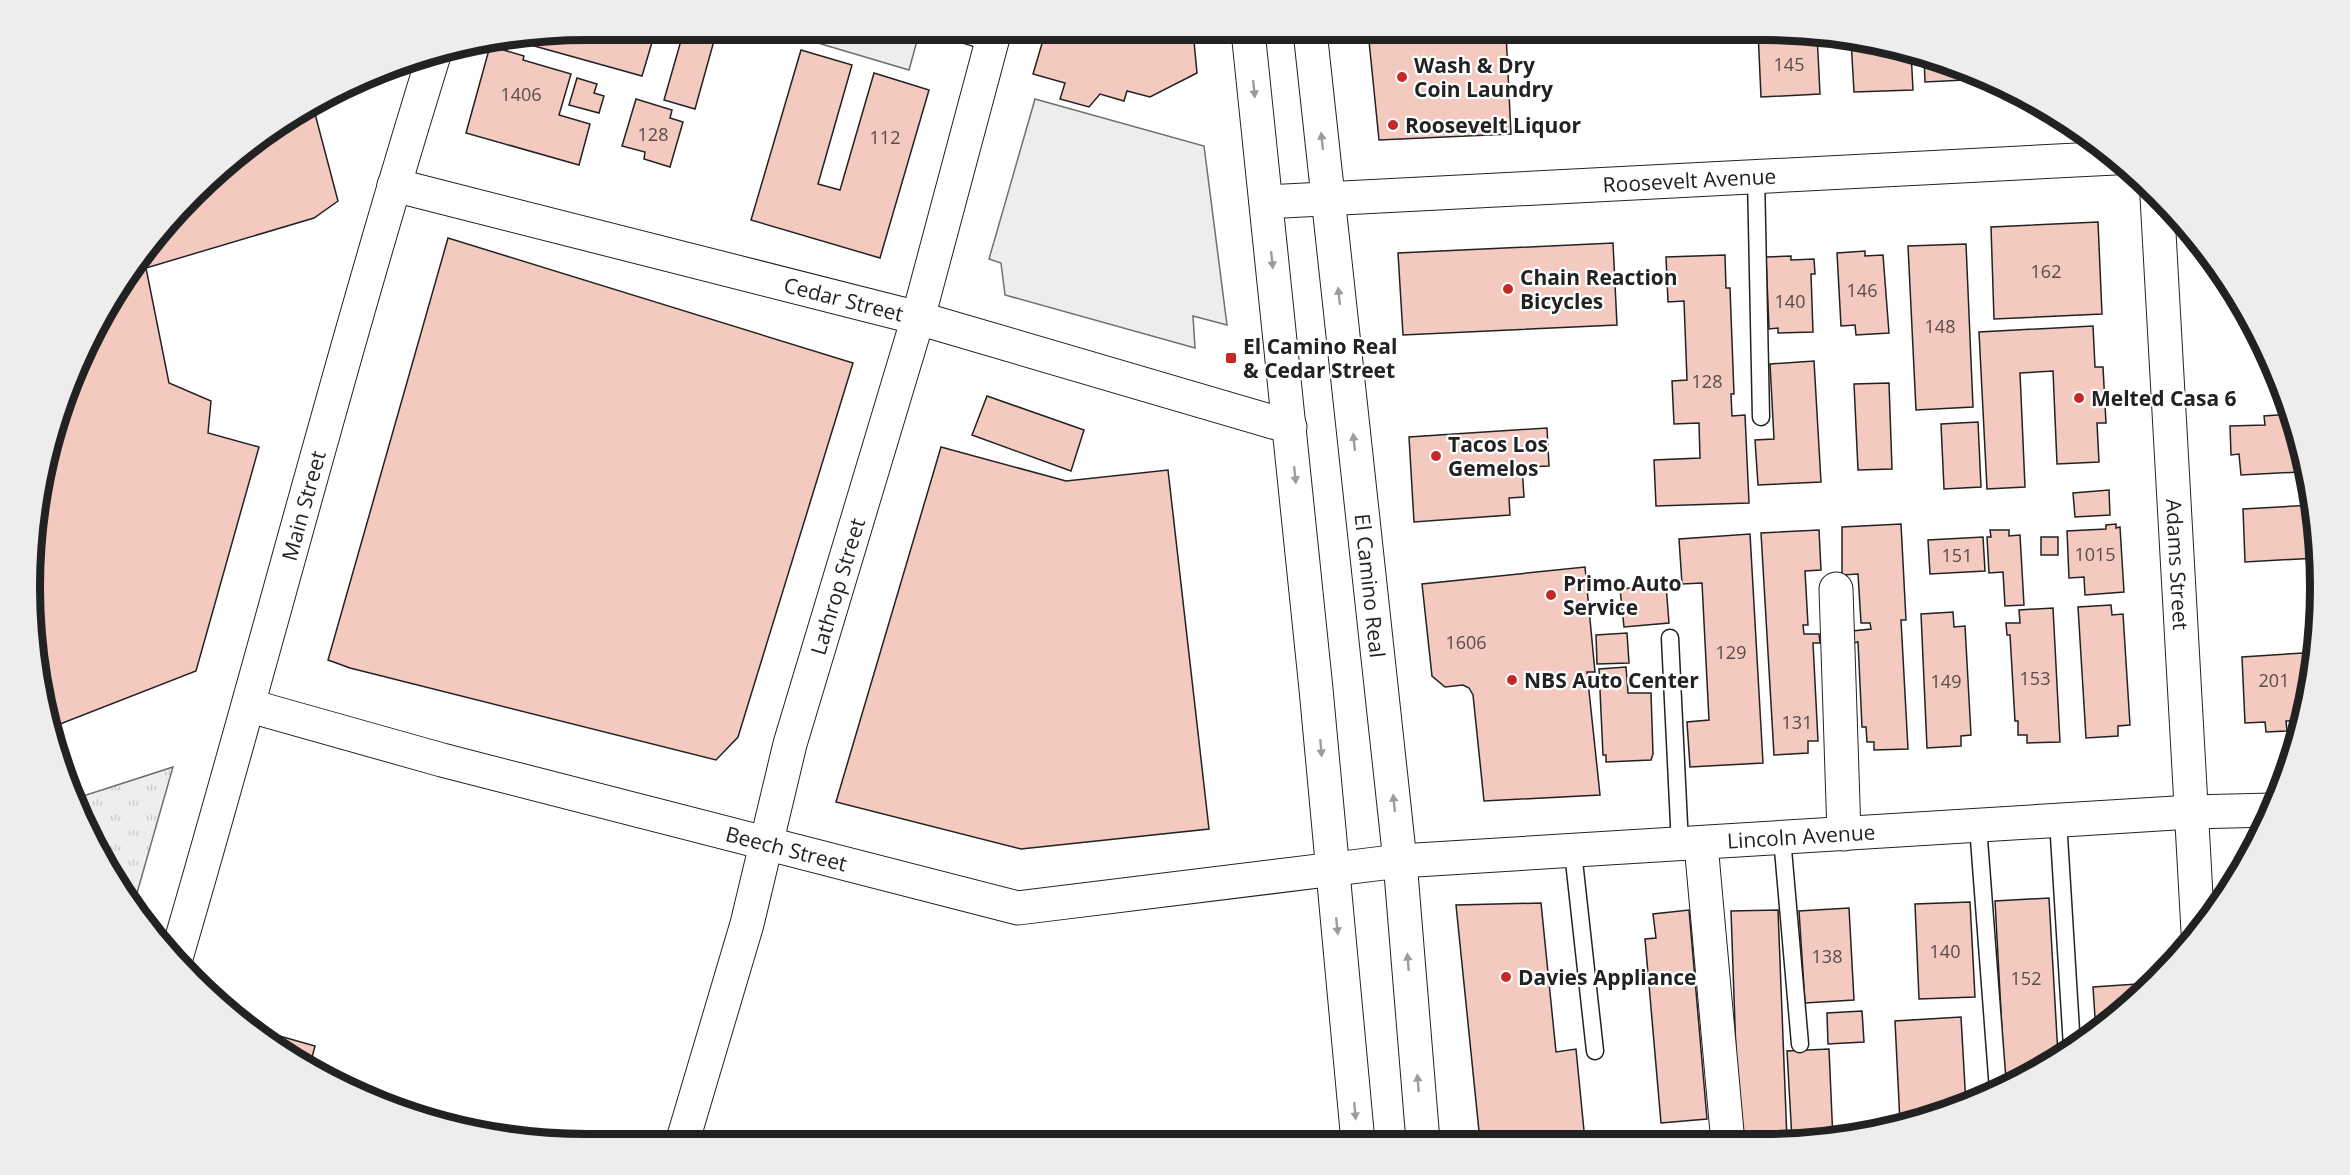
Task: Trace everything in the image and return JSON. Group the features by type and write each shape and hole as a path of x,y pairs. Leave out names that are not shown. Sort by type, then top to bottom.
{"street":[{"name":"Lathrop Street","path":"685,1134 747,924 790,744 918,318 992,40"},
{"path":"1249,40 1290,428 1357,1134"},
{"name":"El Camino Real","path":"1311,40 1400,861 1422,1134"},
{"name":"Main Street","path":"178,950 250,706 394,185 431,64"},
{"name":"Roosevelt Avenue","path":"1266,202 2101,159"},
{"name":"Cedar Street","path":"394,185 918,318 1290,428"},
{"name":"Adams Street","path":"2158,210 2197,918"},
{"path":"1836,589 1844,834"},
{"name":"Beech Street","path":"250,706 442,760 1018,908 1332,868"},
{"name":"Lincoln Avenue","path":"1332,868 1400,861 2058,820 2262,810"},
{"path":"1691,844 1726,1132"}],"lane":[{"path":"1756,176 1761,417"},
{"path":"1670,638 1691,844"},
{"path":"2058,820 2071,1038"},
{"path":"1978,825 1997,1081"},
{"path":"1782,838 1800,1044"},
{"path":"1572,852 1595,1051"}],"green space":[{"path":"173,767 136,896 114,861 82,796"}],"shaded area":[{"path":"808,40 917,40 909,70"},
{"path":"1035,99 1204,146 1227,325 1193,316 1195,348 1005,295 1001,263 989,259"}],"building":[{"path":"588,40 653,40 642,76 527,44"},
{"path":"681,40 714,40 695,109 664,100"},
{"path":"1043,40 1194,40 1197,73 1150,97 1127,91 1124,101 1100,94 1089,107 1060,99 1065,83 1033,74"},
{"path":"1369,40 1506,40 1511,134 1379,140"},
{"path":"1758,40 1817,44 1820,94 1761,97"},
{"path":"497,48 524,56 523,60 571,74 559,115 590,124 579,165 466,133 489,50"},
{"path":"1851,48 1912,61 1913,90 1854,92"},
{"path":"801,50 852,65 818,184 840,190 874,73 929,90 880,258 751,220"},
{"path":"1924,66 1966,80 1925,82"},
{"path":"577,78 597,84 594,93 604,96 599,113 569,105"},
{"path":"636,99 672,110 670,118 683,122 670,167 644,159 645,152 622,146"},
{"path":"315,114 338,201 314,218 146,268 169,383 211,401 208,433 259,447 196,671 58,725 45,659 40,588 45,516 51,481 59,446 82,378 114,314 133,284 176,227 227,176 284,133"},
{"path":"2098,222 2102,314 1994,319 1991,227"},
{"path":"448,238 853,363 738,737 716,760 350,668 328,660"},
{"name":"Chain Reaction Bicycles","path":"1613,243 1617,325 1403,335 1398,253"},
{"path":"1966,244 1973,407 1916,410 1908,246"},
{"path":"1865,251 1865,256 1883,255 1889,333 1856,335 1855,325 1841,326 1837,253"},
{"path":"1725,255 1726,288 1730,288 1734,394 1731,394 1732,416 1745,415 1749,503 1656,506 1654,460 1700,458 1699,423 1674,424 1672,381 1687,380 1684,301 1668,302 1666,257"},
{"path":"1791,256 1791,260 1814,259 1815,274 1811,274 1813,332 1778,333 1778,328 1769,329 1766,257"},
{"name":"Melted Casa 6","path":"2093,326 2095,367 2103,367 2106,423 2097,423 2099,462 2057,464 2053,371 2020,373 2025,487 1987,489 1979,332"},
{"path":"1814,361 1821,482 1758,485 1755,440 1774,439 1770,364"},
{"path":"1889,383 1892,469 1858,470 1854,384"},
{"path":"987,396 1084,430 1071,471 972,435"},
{"path":"2281,415 2297,472 2241,475 2239,454 2231,455 2230,426 2265,425 2264,416"},
{"path":"1978,422 1981,487 1944,489 1941,424"},
{"path":"1547,428 1549,466 1522,467 1524,497 1509,498 1510,515 1414,522 1409,437"},
{"path":"941,447 1066,481 1168,470 1209,829 1021,849 836,802"},
{"path":"2109,490 2110,515 2075,517 2073,493"},
{"path":"2303,506 2308,558 2245,562 2243,509"},
{"path":"1901,524 1906,620 1901,620 1908,749 1874,750 1874,742 1867,742 1866,727 1862,727 1858,642 1853,643 1852,631 1871,629 1870,623 1861,623 1858,574 1842,575 1842,527"},
{"path":"2116,524 2116,528 2120,527 2124,592 2085,595 2084,577 2069,578 2067,531 2106,529 2106,525"},
{"path":"1819,530 1821,570 1805,571 1808,625 1803,625 1804,634 1819,634 1820,643 1813,643 1818,741 1808,741 1808,753 1774,755 1761,533"},
{"path":"1990,530 2009,530 2009,536 2020,535 2024,605 2005,606 2003,572 1989,573 1987,537 1991,537"},
{"path":"1750,534 1763,763 1690,767 1687,722 1709,720 1702,583 1682,584 1679,539"},
{"path":"1983,537 1985,571 1930,574 1928,540"},
{"path":"2041,537 2058,537 2058,555 2041,555"},
{"name":"NBS Auto Center","path":"1585,567 1595,672 1587,672 1600,795 1484,801 1473,695 1469,688 1463,685 1445,687 1432,676 1422,584"},
{"path":"1666,585 1669,623 1624,627 1620,589"},
{"path":"2307,603 2309,603 2308,624"},
{"path":"2111,605 2112,615 2123,614 2130,725 2118,726 2118,736 2086,738 2078,607"},
{"path":"2053,608 2060,742 2027,743 2027,735 2018,735 2018,721 2015,721 2010,635 2007,635 2006,623 2020,623 2019,610"},
{"path":"1953,612 1954,627 1965,626 1971,735 1961,736 1961,746 1927,748 1921,614"},
{"path":"1627,633 1629,663 1597,664 1596,635"},
{"path":"2303,653 2304,666 2299,694 2293,721 2286,721 2287,731 2266,732 2265,722 2245,723 2242,657"},
{"path":"1626,667 1628,693 1651,693 1653,754 1651,760 1606,762 1606,755 1603,755 1599,669"},
{"path":"2049,898 2058,1047 2005,1078 1995,901"},
{"path":"1970,902 1975,997 1919,999 1915,904"},
{"name":"Davies Appliance","path":"1541,903 1556,1052 1576,1049 1584,1134 1479,1134 1456,905"},
{"path":"1849,908 1854,1000 1805,1003 1799,911"},
{"path":"1689,910 1707,1119 1661,1123 1645,939 1656,938 1653,914"},
{"path":"1778,910 1787,1133 1739,1134 1731,911"},
{"path":"2137,984 2137,985 2095,1021 2093,987"},
{"path":"1862,1011 1864,1042 1828,1044 1827,1013"},
{"path":"1961,1017 1965,1095 1900,1117 1895,1021"},
{"path":"273,1034 315,1046 311,1059"},
{"path":"1829,1049 1833,1130 1792,1133 1787,1051"}],"place":[{"name":"Wash & Dry Coin Laundry","path":"1402,77"},
{"name":"Roosevelt Liquor","path":"1393,125"},
{"name":"Chain Reaction Bicycles","path":"1508,289"},
{"name":"El Camino Real & Cedar Street","path":"1231,358"},
{"name":"Melted Casa 6","path":"2079,398"},
{"name":"Tacos Los Gemelos","path":"1436,456"},
{"name":"Primo Auto Service","path":"1551,595"},
{"name":"NBS Auto Center","path":"1512,680"},
{"name":"Davies Appliance","path":"1506,977"}]}
